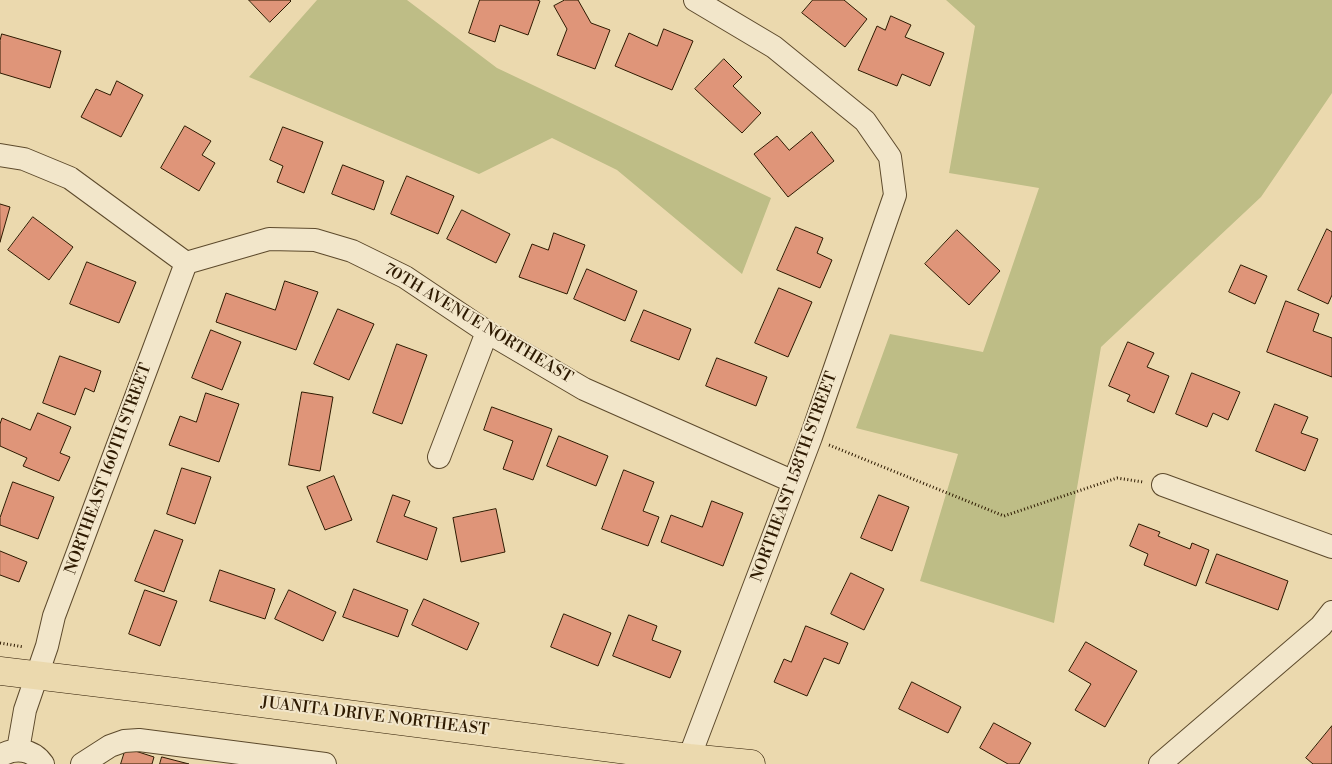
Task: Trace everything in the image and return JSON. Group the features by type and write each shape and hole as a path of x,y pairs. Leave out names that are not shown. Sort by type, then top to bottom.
{"main road":[{"name":"JUANITA DRIVE NORTHEAST","path":"0,671 690,758 751,764"}],"street":[{"name":"NORTHEAST 158TH STREET","path":"690,758 794,482 895,195 890,158 865,121 774,47 695,0"},
{"path":"0,155 24,159 70,178 186,263"},
{"name":"70TH AVENUE NORTHEAST","path":"186,263 269,239 315,240 352,251 405,276 487,332 584,390 794,482"},
{"name":"NORTHEAST 160TH STREET","path":"9,753 47,646 54,616 186,263"},
{"path":"439,457 487,332"},
{"path":"1163,485 1332,547"},
{"path":"1160,764 1321,626 1332,612"},
{"path":"82,764 110,746 124,741 139,740 325,764"},
{"path":"9,753 29,752 39,758 43,764"}],"path":[{"path":"827,444 1004,516 1117,478 1163,485"},
{"path":"0,643 24,647"}],"shaded area":[{"path":"317,0 407,0 497,68 771,198 742,274 617,170 552,138 479,174 249,77"},
{"path":"946,0 1332,0 1332,93 1261,197 1101,347 1054,623 920,581 958,454 856,428 890,334 983,352 1039,188 949,173 975,26"}],"building":[{"path":"249,0 290,0 291,1 270,22"},
{"path":"480,0 540,1 528,35 500,25 495,42 469,33"},
{"path":"565,0 578,0 591,23 610,30 595,69 557,55 567,29 554,6"},
{"path":"813,0 844,0 867,19 845,47 802,13"},
{"path":"891,16 911,25 905,37 944,53 930,86 902,74 897,86 858,70 877,26 885,30"},
{"path":"664,29 693,41 672,90 615,66 629,33 657,46"},
{"path":"2,34 61,51 50,88 0,73 0,41"},
{"path":"724,59 742,77 733,86 761,113 742,133 695,89"},
{"path":"117,81 143,95 121,137 81,117 96,89 110,95"},
{"path":"185,126 211,141 202,155 215,163 199,191 161,168"},
{"path":"283,127 323,142 304,193 277,182 283,166 270,160"},
{"path":"812,132 834,161 788,197 754,154 777,136 789,150"},
{"path":"343,165 384,181 374,210 332,194"},
{"path":"407,176 454,196 438,234 391,214"},
{"path":"0,204 10,207 0,242"},
{"path":"462,210 510,234 496,263 447,239"},
{"path":"33,217 73,247 49,280 8,250"},
{"path":"796,227 823,238 817,253 832,260 820,288 777,270"},
{"path":"1327,229 1332,232 1332,295 1328,304 1298,290"},
{"path":"957,230 1000,271 969,305 925,264"},
{"path":"554,233 585,245 567,294 519,277 532,244 548,250"},
{"path":"87,262 136,282 119,323 70,304"},
{"path":"1241,265 1267,276 1255,304 1229,292"},
{"path":"587,269 637,291 625,321 574,299"},
{"path":"285,281 318,292 296,350 216,322 226,293 275,310"},
{"path":"779,288 812,302 788,357 755,343"},
{"path":"1286,301 1319,314 1313,331 1332,338 1332,377 1267,352"},
{"path":"338,309 374,324 349,380 314,364"},
{"path":"644,310 691,329 679,360 631,341"},
{"path":"211,330 241,342 222,390 192,378"},
{"path":"1128,342 1154,353 1147,367 1169,376 1154,413 1127,401 1130,395 1109,386"},
{"path":"397,344 427,355 402,424 373,413"},
{"path":"60,356 101,371 94,392 85,388 75,415 43,403"},
{"path":"717,358 767,377 756,406 706,386"},
{"path":"1192,373 1240,392 1228,420 1213,413 1207,427 1176,414"},
{"path":"302,392 333,397 320,471 289,465"},
{"path":"206,393 239,404 219,462 169,445 180,416 196,422"},
{"path":"1275,404 1308,417 1301,433 1318,439 1305,471 1256,451"},
{"path":"492,407 552,429 533,480 503,469 513,441 484,430"},
{"path":"38,413 71,427 60,453 70,457 59,481 23,466 27,458 0,446 0,424 2,418 30,430"},
{"path":"559,436 608,456 596,486 547,466"},
{"path":"182,468 211,477 195,524 167,514"},
{"path":"624,470 654,482 643,511 659,517 648,546 602,529"},
{"path":"334,476 352,520 325,530 307,487"},
{"path":"13,482 54,497 38,539 0,525 0,518"},
{"path":"393,495 410,501 404,516 437,528 427,560 377,542"},
{"path":"879,495 909,507 892,551 861,538"},
{"path":"712,501 743,513 723,566 661,542 671,515 702,527"},
{"path":"496,509 505,552 461,562 453,518"},
{"path":"1139,524 1160,532 1158,536 1190,549 1192,543 1209,550 1196,586 1144,565 1148,554 1130,546"},
{"path":"155,530 183,540 164,592 135,581"},
{"path":"0,551 27,562 19,582 0,575"},
{"path":"1217,554 1288,581 1278,610 1206,583"},
{"path":"220,570 275,589 265,619 210,601"},
{"path":"851,573 884,589 864,630 831,614"},
{"path":"354,589 408,610 398,637 343,617"},
{"path":"145,590 177,601 160,646 129,634"},
{"path":"289,590 336,612 323,641 275,619"},
{"path":"424,599 479,623 467,650 412,625"},
{"path":"564,614 611,633 598,666 551,647"},
{"path":"629,615 657,626 652,640 681,651 670,678 613,656"},
{"path":"806,626 848,643 839,664 824,658 807,696 774,682 784,659 791,662"},
{"path":"1086,642 1137,671 1105,727 1075,710 1091,684 1069,671"},
{"path":"912,682 961,707 948,733 899,709"},
{"path":"994,723 1031,743 1019,764 1008,764 980,748"},
{"path":"1332,726 1332,764 1313,764 1306,758"},
{"path":"126,748 154,757 152,764 121,764"},
{"path":"162,757 189,764 160,764"}]}
